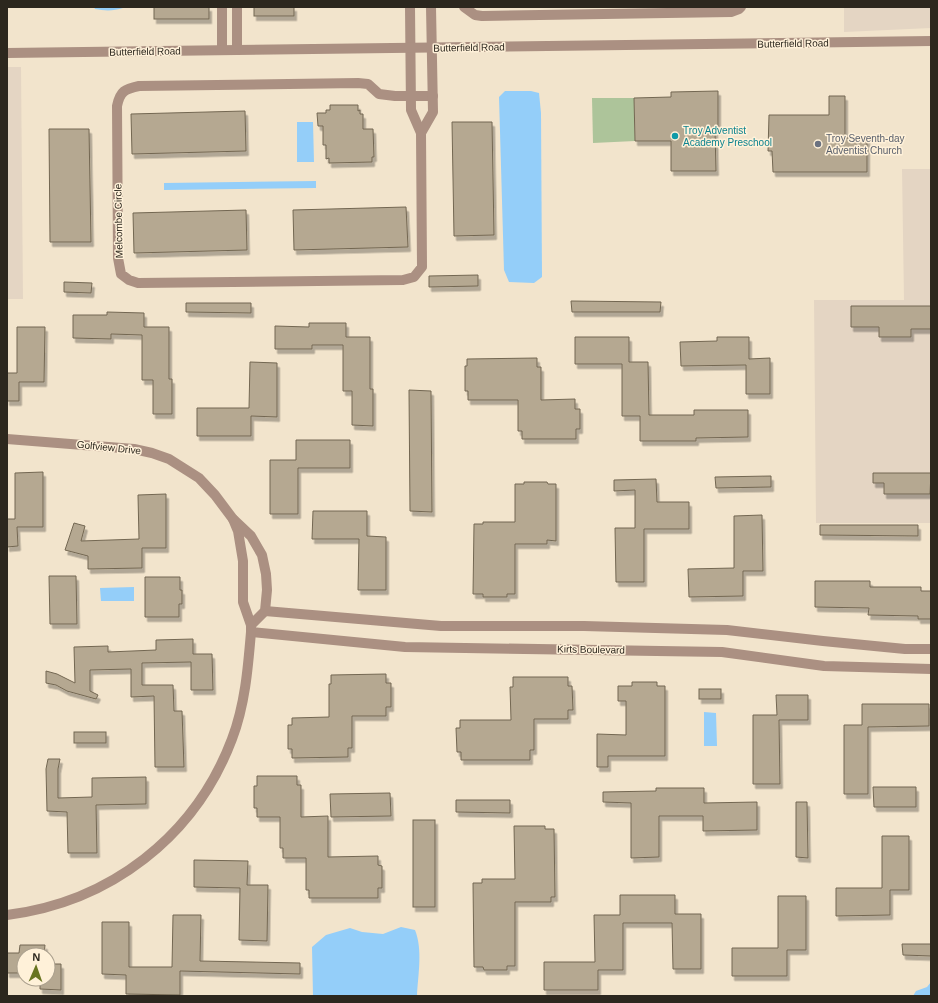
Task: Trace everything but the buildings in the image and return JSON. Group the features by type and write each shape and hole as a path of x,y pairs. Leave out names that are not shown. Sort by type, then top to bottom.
{"street":[{"path":"222,7 222,50"},
{"path":"237,7 237,50"},
{"name":"Melcombe Circle","path":"410,7 410,96 411,110 421,133 422,267 414,277 403,280 138,283 129,280 121,274 118,258 117,106 118,97 124,91 139,86 358,83 368,84 379,94 395,96 410,96 433,96"},
{"path":"421,133 433,112 432,7"},
{"path":"464,7 475,15 482,16 731,12 741,7"},
{"name":"Butterfield Road","path":"7,53 931,41"},
{"name":"Golfview Drive","path":"7,439 115,447 152,453 181,465 199,478 215,495 233,518 250,536 262,555 266,574 267,590 265,610"},
{"name":"Golfview Drive","path":"233,518 238,531 243,561 243,602 251,629"},
{"path":"7,915 26,913 54,906 78,898 99,888 135,866 154,852 184,821 210,786 222,763 232,738 246,680 251,629 265,610 441,626 584,626 727,630 823,641 931,650"},
{"name":"Kirts Boulevard","path":"251,629 405,647 722,652 824,666 931,669"}],"shaded area":[{"path":"844,7 931,7 931,28 844,32"},
{"path":"7,67 21,67 23,299 7,299"},
{"path":"902,169 931,169 931,523 816,523 814,300 904,300"}],"green space":[{"path":"592,98 634,98 635,141 593,143"}],"water":[{"path":"94,7 124,7 120,9 102,10 95,9"},
{"path":"505,91 531,91 539,93 541,113 542,277 534,283 509,282 504,270 499,97"},
{"path":"297,122 313,122 314,162 297,162"},
{"path":"316,181 316,188 164,190 164,183"},
{"path":"134,587 134,601 101,601 100,588"},
{"path":"704,712 716,713 717,746 704,746"},
{"path":"401,927 415,930 419,946 417,996 313,996 312,947 326,935 350,928 362,932 383,934"},
{"path":"931,982 931,996 913,996 916,991 927,987"}],"place":[{"name":"Troy Adventist Academy Preschool","path":"675,136"},
{"name":"Troy Seventh-day Adventist Church","path":"818,144"}]}
